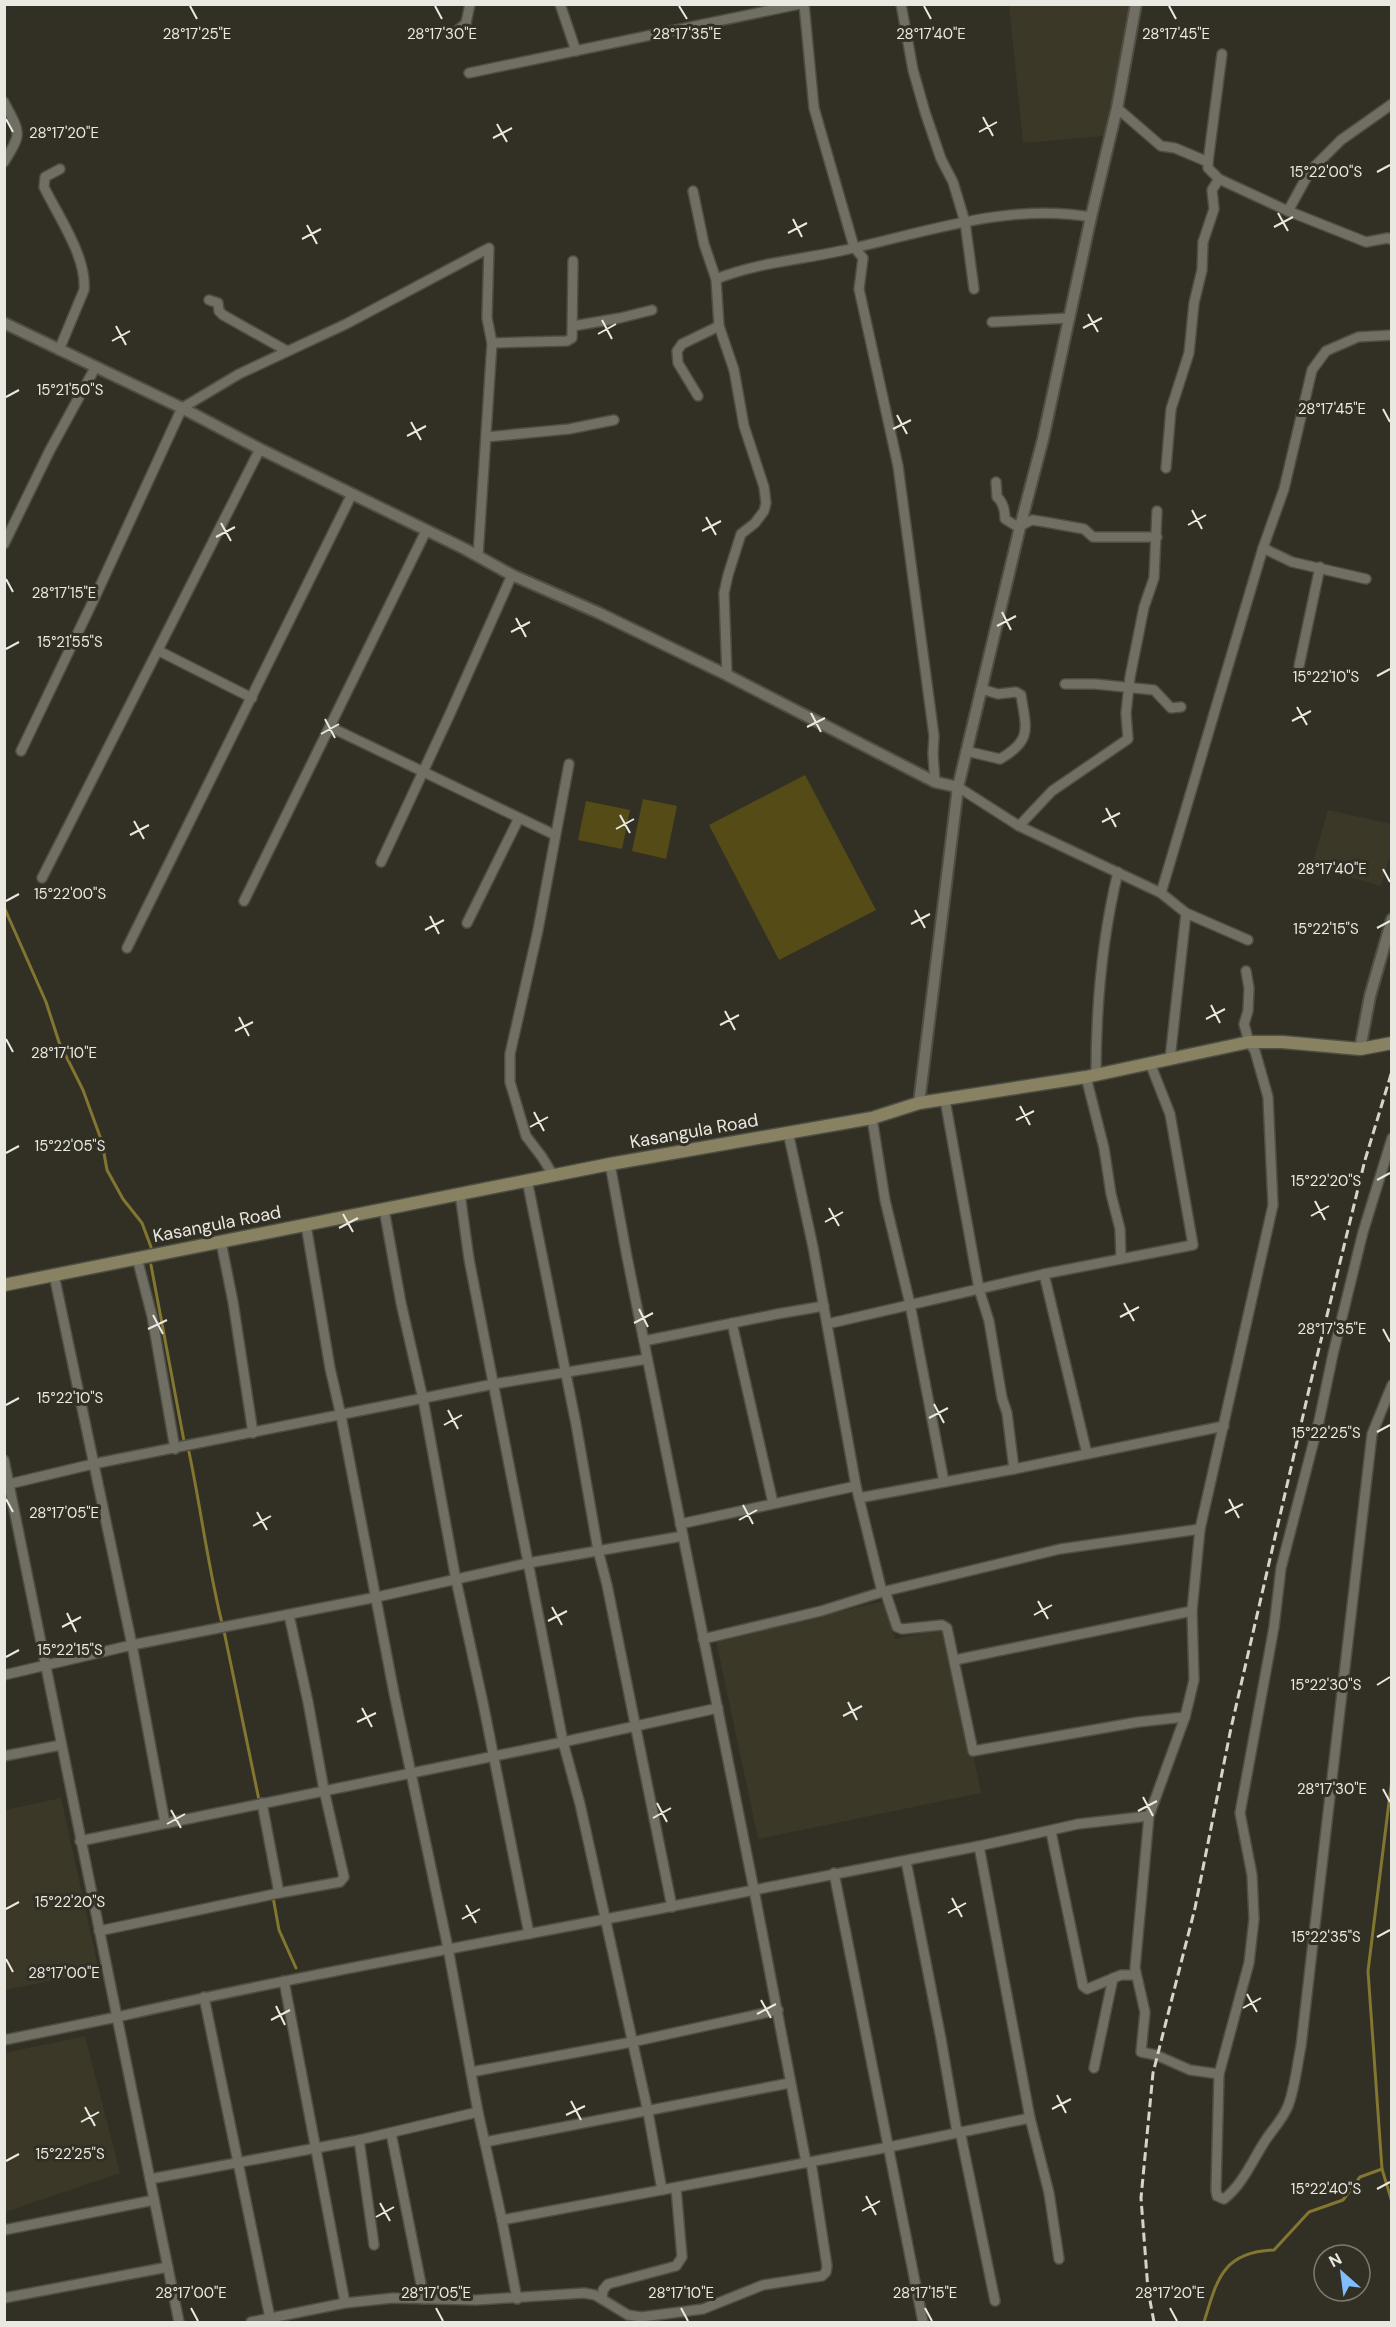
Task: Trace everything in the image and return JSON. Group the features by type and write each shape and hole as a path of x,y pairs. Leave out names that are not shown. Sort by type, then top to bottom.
{"main road":[{"name":"Kasangula Road","path":"4,1285 526,1180 872,1118 919,1103 1090,1076 1249,1042 1282,1042 1360,1049 1392,1043"}],"street":[{"path":"457,31 466,23 470,4"},
{"path":"560,4 576,51"},
{"path":"469,73 802,4 814,108 855,247 863,258 859,289 901,488 934,736 934,782"},
{"path":"901,4 913,70 925,112 941,159 953,182 965,222 974,289"},
{"path":"919,1103 958,787 1043,439 1091,216 1117,108 1136,4"},
{"path":"1222,54 1208,168 1219,179 1288,212 1366,242 1388,238 1392,240"},
{"path":"4,102 19,133 17,142 4,162"},
{"path":"1288,212 1310,171 1341,140 1392,104"},
{"path":"1117,108 1161,146 1175,148 1208,162"},
{"path":"59,350 84,290 85,280 82,265 44,187 45,177 60,169"},
{"path":"1166,468 1171,409 1189,353 1194,303 1202,270 1203,242 1214,209 1212,190 1219,179"},
{"path":"693,191 704,244 716,279 719,326 734,370 744,426 764,487 766,503 764,511 755,523 741,534 728,575 724,593 727,675"},
{"path":"716,279 737,270 855,247 965,222 1034,212 1091,216"},
{"path":"21,751 182,408 239,374 346,324 489,248 487,318 492,343 478,556"},
{"path":"492,343 567,341 572,338 573,261"},
{"path":"209,300 218,303 219,311 223,315 287,351"},
{"path":"573,326 652,310"},
{"path":"992,322 1070,318"},
{"path":"4,323 182,408 512,575 599,613 727,675 934,782 958,787 1019,826 1161,893 1186,912 1248,940"},
{"path":"698,396 678,363 677,351 682,345 719,326"},
{"path":"1161,893 1263,548 1284,489 1312,370 1326,351 1358,337 1392,335"},
{"path":"4,544 50,450 95,368"},
{"path":"486,437 569,429 614,420"},
{"path":"42,878 260,449"},
{"path":"996,482 997,497 1005,510 1005,519 1020,527"},
{"path":"127,948 352,494"},
{"path":"1019,826 1052,791 1128,739 1125,713 1144,607 1154,578 1157,511"},
{"path":"1020,527 1032,520 1084,529 1093,537 1157,537"},
{"path":"244,902 426,531"},
{"path":"1263,548 1292,562 1366,579"},
{"path":"1299,666 1320,567"},
{"path":"381,862 512,575"},
{"path":"159,651 252,698"},
{"path":"1065,684 1095,684 1154,690 1171,708 1181,707"},
{"path":"966,751 1000,759 1023,741 1025,735 1021,695 1016,692 998,694 981,689"},
{"path":"330,727 555,835"},
{"path":"553,1175 526,1136 510,1082 510,1054 538,930 569,764"},
{"path":"467,923 519,818"},
{"path":"1118,872 1106,921 1096,1038 1090,1076 1111,1194 1120,1229 1121,1259"},
{"path":"1170,1059 1186,912"},
{"path":"1360,1049 1370,996 1392,919"},
{"path":"1219,2074 1190,2070 1156,2055 1141,2052 1144,2013 1135,1975 1149,1816 1185,1717 1194,1680 1192,1611 1200,1529 1273,1205 1268,1097 1255,1051 1249,1042 1244,1024 1248,1011 1249,988 1246,970"},
{"path":"827,1324 1044,1274 1193,1245 1170,1114 1150,1063"},
{"path":"945,1100 979,1289 989,1321 1002,1398 1007,1413 1014,1469"},
{"path":"872,1118 885,1200 910,1304 944,1482"},
{"path":"788,1132 813,1247 856,1486 883,1592 897,1627 902,1629 945,1626 955,1660 973,1751 1138,1722 1185,1717"},
{"path":"1392,1138 1363,1232 1319,1421 1281,1568 1274,1627 1240,1813 1254,1897 1250,1952 1219,2074 1216,2190 1217,2196 1224,2199 1240,2183 1284,2116 1301,2046 1372,1434 1392,1385"},
{"path":"251,2322 345,2303 393,2298 517,2299 584,2293 602,2299 628,2315 641,2317 703,2309 763,2285 822,2276 826,2272 827,2266 808,2162 790,2083 778,2010 682,1536 610,1164"},
{"path":"526,1180 566,1373 598,1550 672,1907"},
{"path":"460,1194 463,1225 563,1742 648,2112 662,2190"},
{"path":"384,1209 403,1313 423,1399 456,1580 529,1934"},
{"path":"306,1225 321,1322 517,2299"},
{"path":"221,1242 233,1302 253,1433"},
{"path":"137,1258 152,1316 175,1449"},
{"path":"1044,1274 1086,1454"},
{"path":"54,1275 132,1645 165,1823"},
{"path":"644,1341 824,1306"},
{"path":"732,1323 772,1503"},
{"path":"7,1485 93,1464 494,1384 647,1359"},
{"path":"859,1498 1224,1426"},
{"path":"4,1460 7,1485 46,1664 179,2322"},
{"path":"680,1524 856,1486"},
{"path":"703,1639 1060,1549 1200,1529"},
{"path":"4,1675 132,1645 377,1598 528,1563 682,1536"},
{"path":"955,1660 1192,1611"},
{"path":"99,1931 340,1882 344,1877 289,1615"},
{"path":"80,1841 718,1708"},
{"path":"4,1756 61,1745"},
{"path":"262,1803 279,1893"},
{"path":"4,2040 204,1997 448,1948 672,1907 834,1873 906,1861 1051,1832 1078,1824 1149,1816"},
{"path":"1051,1832 1080,1980 1087,1989 1121,1975 1135,1975"},
{"path":"979,1846 1030,2118 1049,2193 1059,2259"},
{"path":"906,1861 958,2132 995,2301"},
{"path":"834,1873 923,2322"},
{"path":"1094,2068 1113,1978"},
{"path":"284,1982 345,2303"},
{"path":"204,1997 270,2318"},
{"path":"471,2072 632,2042 778,2010"},
{"path":"485,2142 790,2083"},
{"path":"150,2179 359,2140 478,2112"},
{"path":"502,2220 1030,2118"},
{"path":"391,2133 424,2299"},
{"path":"359,2140 374,2245"},
{"path":"602,2299 603,2290 608,2284 676,2266 681,2262 676,2188"},
{"path":"4,2230 154,2199"},
{"path":"4,2298 168,2267"}],"shaded area":[{"path":"1009,5 1141,5 1114,135 1023,143"},
{"path":"805,775 876,910 779,960 709,825"},
{"path":"643,799 677,806 666,859 632,851"},
{"path":"586,801 630,810 622,849 578,840"},
{"path":"1328,810 1391,824 1391,853 1381,886 1312,866"},
{"path":"885,1601 895,1639 947,1628 981,1793 758,1839 716,1640"},
{"path":"61,1798 99,1971 5,1990 5,1810"},
{"path":"85,2036 120,2173 5,2212 5,2053"}],"waterway":[{"path":"4,907 46,1002 59,1042 83,1090 102,1142 107,1170 123,1199 142,1223 151,1247"},
{"path":"151,1265 184,1441"},
{"path":"189,1452 222,1623"},
{"path":"224,1631 259,1800"},
{"path":"1392,1778 1368,1971 1382,2169 1392,2202"},
{"path":"273,1897 279,1930 296,1968"},
{"path":"1204,2322 1218,2281 1232,2263 1243,2256 1274,2250 1309,2212 1343,2200 1360,2177 1382,2169"}],"railway":[{"path":"1154,2322 1148,2290 1141,2198 1153,2073 1195,1908 1231,1728 1311,1381 1365,1160 1392,1071"}]}
